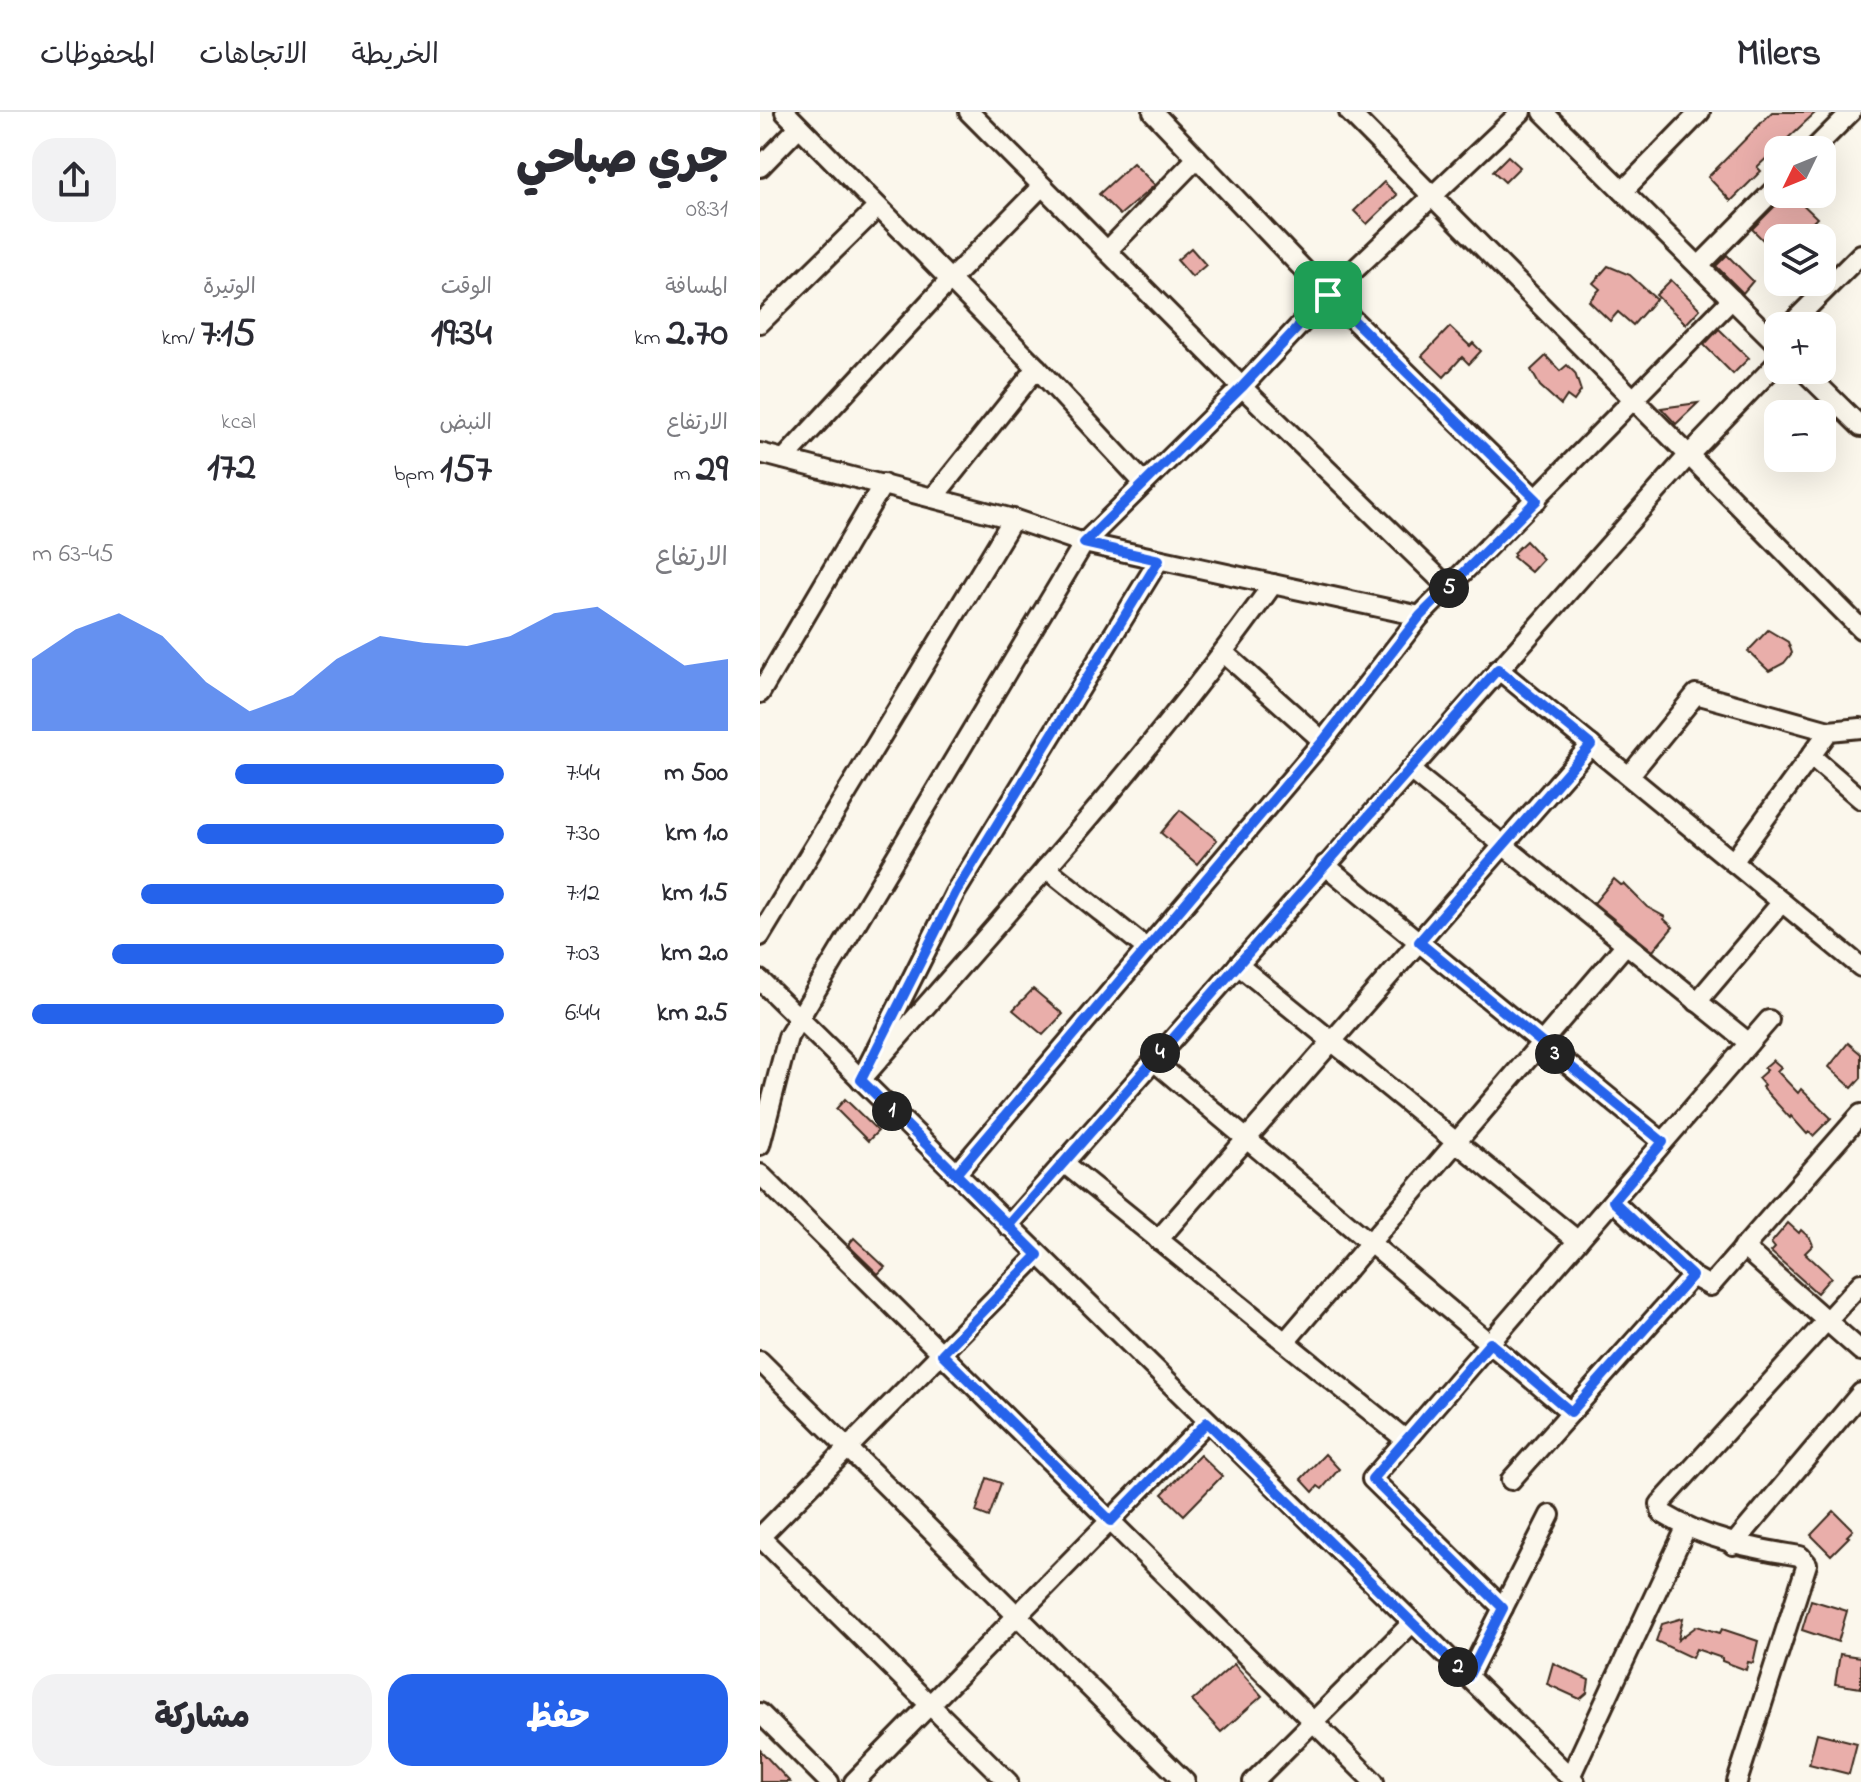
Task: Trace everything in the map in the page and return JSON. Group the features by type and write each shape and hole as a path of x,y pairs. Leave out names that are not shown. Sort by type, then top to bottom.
{"street":[{"path":"785,112 1037,368 1143,482"},
{"path":"969,112 1242,387 1449,588"},
{"path":"1153,112 1328,295 1537,500"},
{"path":"1349,112 1861,629"},
{"path":"760,1145 788,1037 1084,543 1242,387 1328,295 1521,112"},
{"path":"1543,112 1764,329"},
{"path":"1623,191 1700,112"},
{"path":"1827,136 1851,112"},
{"path":"760,167 799,127"},
{"path":"1107,251 1197,158"},
{"path":"784,459 1042,186"},
{"path":"1699,266 1764,200"},
{"path":"760,323 878,207"},
{"path":"1803,312 1861,254"},
{"path":"956,1174 1323,741 1420,616 1732,299"},
{"path":"933,498 1037,368"},
{"path":"1008,1226 1498,669 1688,456 1764,377"},
{"path":"1817,384 1861,427"},
{"path":"760,453 1013,519 1084,543 1420,616"},
{"path":"760,693 883,484"},
{"path":"760,936 1013,519"},
{"path":"861,1080 955,893 1159,560"},
{"path":"861,1080 1046,868 1224,653 1273,584"},
{"path":"1224,653 1323,741"},
{"path":"1498,669 1861,967"},
{"path":"1629,776 1696,694 1829,731 1861,728"},
{"path":"1733,862 1829,731"},
{"path":"1158,1240 1591,745"},
{"path":"1811,756 1861,799"},
{"path":"1410,770 1749,1043"},
{"path":"1325,865 1663,1142"},
{"path":"1046,868 1146,948"},
{"path":"1697,1002 1782,902"},
{"path":"1285,1342 1626,944"},
{"path":"1238,965 1578,1241"},
{"path":"760,980 1573,1779 1686,1528"},
{"path":"1503,1608 1372,1479 1769,1020"},
{"path":"1154,1061 1571,1412"},
{"path":"1613,1201 1692,1276 1710,1286 1861,1114"},
{"path":"1064,1163 1406,1440"},
{"path":"760,1174 1374,1782"},
{"path":"1743,1247 1861,1351"},
{"path":"1008,1782 760,1537 1038,1255"},
{"path":"1511,1480 1692,1276"},
{"path":"1737,1782 1807,1564 1800,1556 1733,1545 1686,1528 1662,1513 1660,1504 1861,1283"},
{"path":"760,1361 1185,1782"},
{"path":"1733,1545 1861,1393"},
{"path":"854,1782 1207,1422"},
{"path":"1468,1677 1550,1515"},
{"path":"1253,1782 1412,1623"},
{"path":"760,1713 829,1782"}],"building":[{"path":"1772,112 1816,112 1790,136 1764,136 1764,160 1757,167 1761,171 1731,201 1708,177"},
{"path":"1508,156 1520,167 1505,182 1493,171"},
{"path":"1133,163 1155,185 1120,215 1099,194"},
{"path":"1384,182 1397,195 1367,224 1354,211"},
{"path":"1773,208 1807,208 1817,218 1811,224 1764,224 1764,241 1752,229"},
{"path":"1191,248 1206,265 1192,277 1177,260"},
{"path":"1727,255 1753,281 1743,293 1716,266"},
{"path":"1608,266 1630,275 1656,299 1633,325 1618,312 1610,321 1589,301 1600,289 1593,283"},
{"path":"1671,280 1700,309 1686,324 1656,295"},
{"path":"1450,327 1470,346 1473,343 1481,351 1469,364 1462,357 1444,377 1422,356"},
{"path":"1719,329 1749,358 1733,374 1704,345"},
{"path":"1546,356 1560,371 1567,365 1575,373 1581,391 1574,401 1567,396 1561,405 1540,386 1531,370"},
{"path":"1698,403 1676,424 1661,408"},
{"path":"1526,541 1543,559 1531,572 1513,557 1513,553"},
{"path":"1768,630 1788,642 1792,653 1784,663 1769,671 1748,651"},
{"path":"1180,810 1217,840 1197,864 1161,833"},
{"path":"1614,879 1624,884 1647,907 1665,917 1673,927 1653,951 1594,903"},
{"path":"1033,989 1063,1014 1043,1035 1013,1010"},
{"path":"1848,1043 1861,1054 1861,1078 1852,1088 1829,1067"},
{"path":"1773,1060 1781,1067 1777,1071 1798,1093 1801,1089 1831,1118 1813,1136 1790,1118 1762,1087 1764,1085 1758,1078"},
{"path":"845,1099 878,1131 868,1141 836,1109"},
{"path":"1788,1223 1810,1238 1813,1245 1805,1253 1831,1277 1817,1293 1771,1252 1775,1248 1771,1243"},
{"path":"854,1238 885,1267 878,1274 848,1245"},
{"path":"1325,1454 1339,1469 1322,1489 1318,1486 1313,1492 1301,1479"},
{"path":"1200,1455 1222,1476 1184,1515 1162,1494"},
{"path":"987,1478 1001,1483 989,1517 976,1512"},
{"path":"1834,1511 1853,1530 1831,1555 1811,1535"},
{"path":"1811,1600 1847,1611 1838,1642 1802,1630"},
{"path":"1683,1618 1678,1640 1697,1626 1720,1633 1722,1629 1758,1641 1753,1663 1748,1662 1746,1670 1696,1649 1692,1658 1656,1641 1662,1624"},
{"path":"1840,1654 1861,1657 1861,1688 1835,1684"},
{"path":"1553,1663 1589,1680 1587,1693 1580,1699 1547,1684"},
{"path":"1234,1664 1262,1696 1221,1732 1192,1701"},
{"path":"1817,1733 1857,1743 1849,1774 1809,1764"},
{"path":"760,1750 790,1782 760,1782"}],"route":[{"path":"1328,295 1242,387 1084,543 1159,560 955,893 861,1080 1008,1226 1038,1255 942,1354 1111,1521 1207,1422 1468,1677 1503,1608 1372,1479 1490,1343 1571,1412 1692,1276 1613,1201 1663,1142 1419,942 1591,745 1498,669 1008,1226 956,1174 1323,741 1420,616 1537,500 1328,295"}]}
